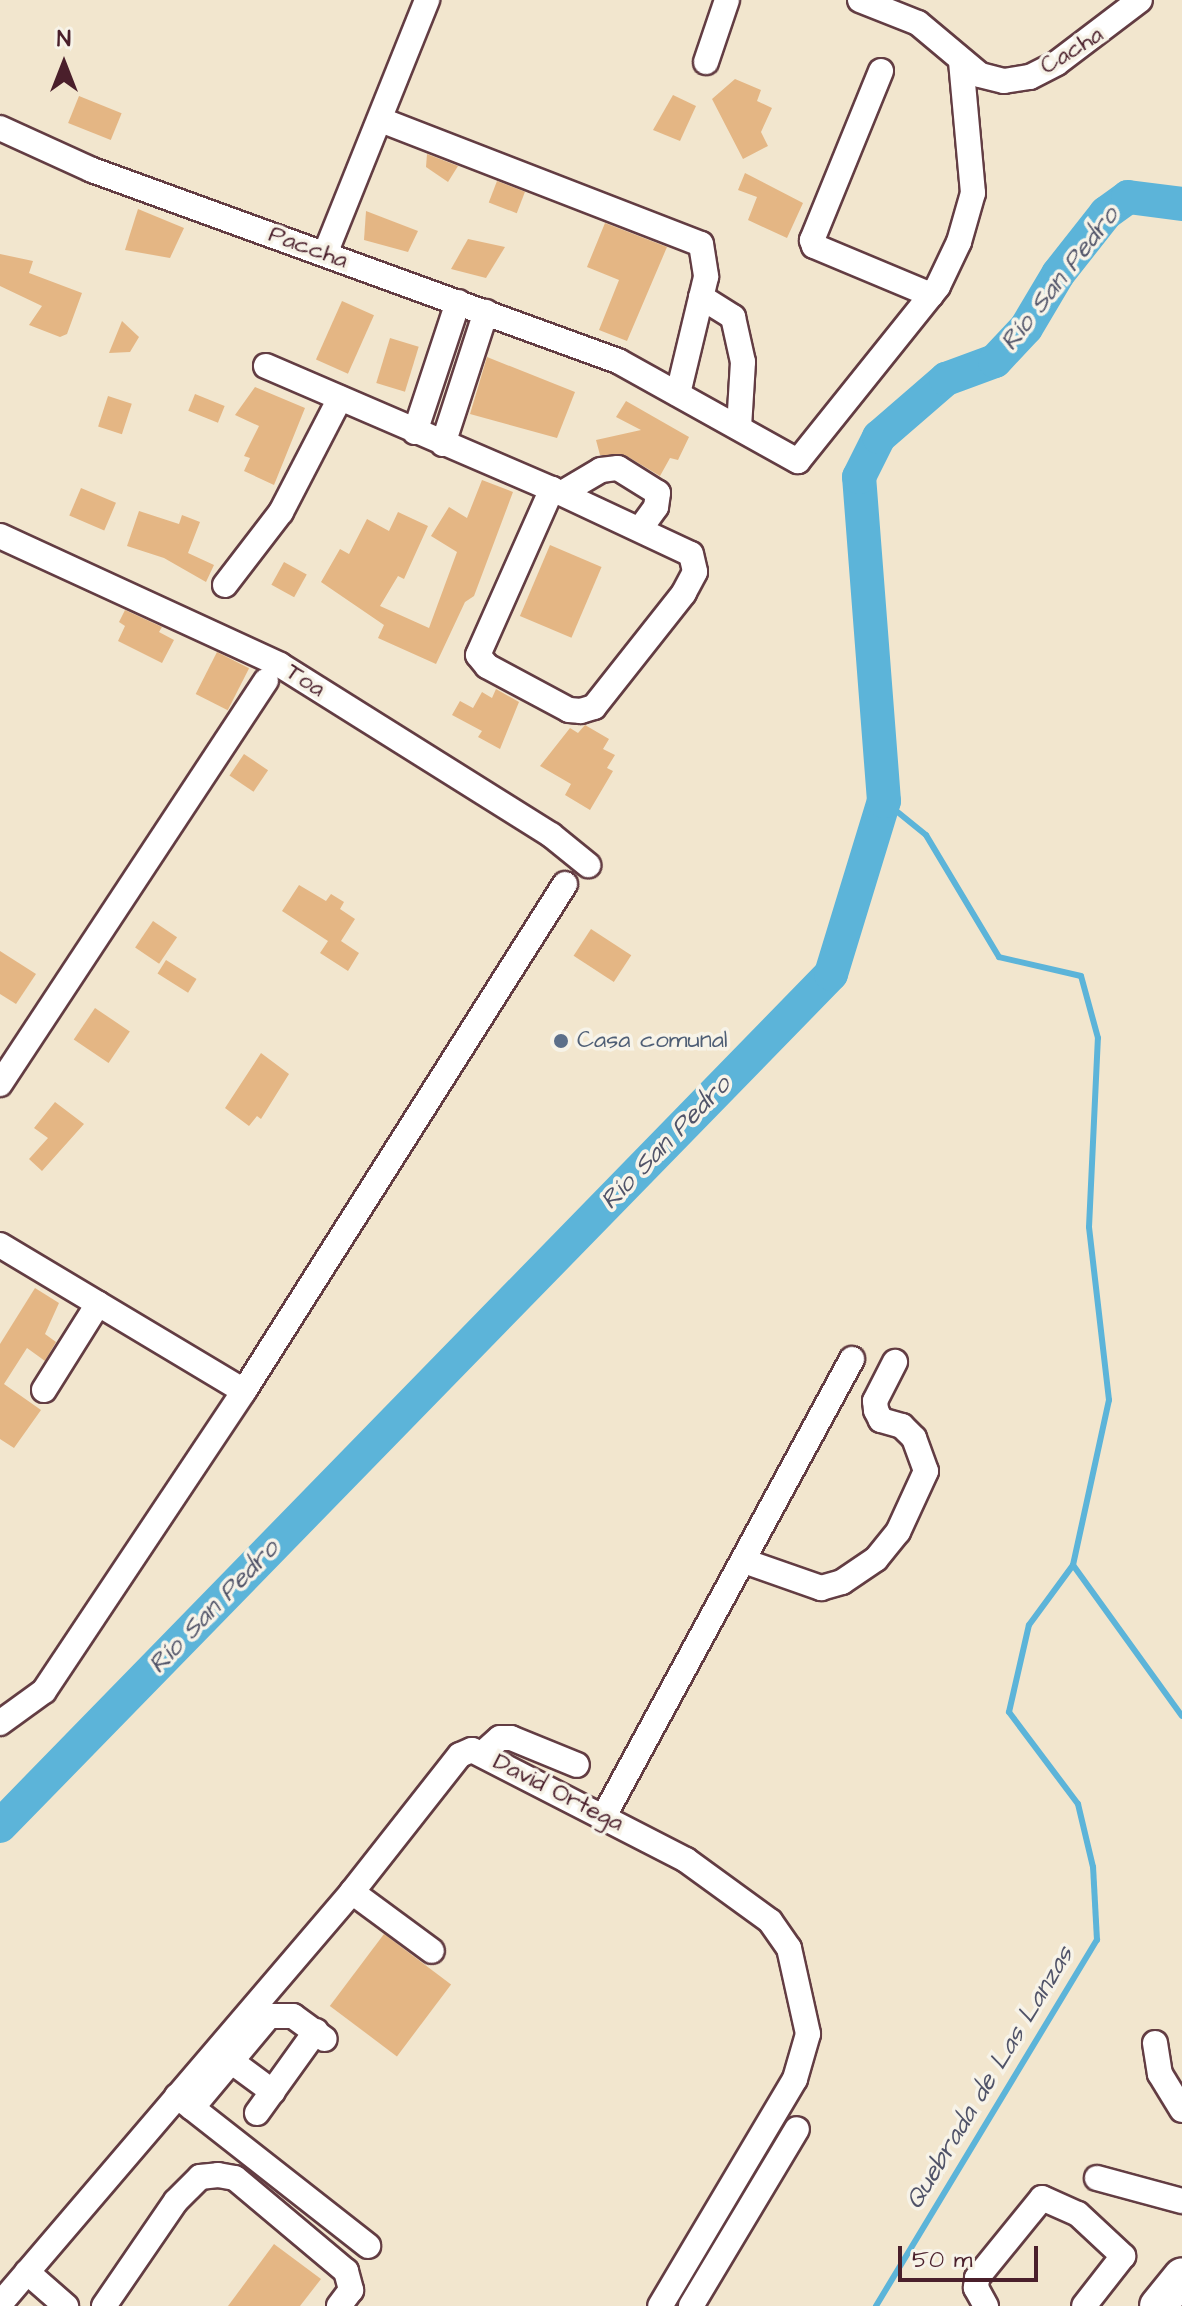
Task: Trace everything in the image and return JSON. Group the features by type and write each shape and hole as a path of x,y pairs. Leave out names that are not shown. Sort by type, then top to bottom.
{"highway":[{"path":"1158,2306 1182,2276"}],"street":[{"path":"325,254 427,0"},
{"path":"706,62 727,0"},
{"name":"Cacha","path":"860,0 918,23 980,75 1004,81 1030,77 1107,30 1140,0"},
{"path":"881,71 812,240 814,246 931,295 959,242 973,193 961,61"},
{"path":"381,120 701,244 706,277 678,394"},
{"name":"Paccha","path":"0,128 92,170 618,361 798,461 829,416 931,295"},
{"path":"701,297 733,317 743,362 739,428"},
{"path":"415,432 458,302"},
{"path":"443,444 486,312"},
{"path":"266,366 557,491 640,529 687,550 695,572 594,707 569,710 487,666 478,655 557,491 601,470 618,468 658,493 656,507 640,529"},
{"path":"225,585 281,512 340,398"},
{"name":"Toa","path":"0,536 280,665 551,835 588,865"},
{"path":"0,1084 266,681"},
{"path":"0,1723 44,1691 244,1391 565,884"},
{"path":"0,1245 244,1391"},
{"path":"44,1390 98,1304"},
{"path":"604,1816 852,1359"},
{"path":"744,1561 821,1588 842,1582 876,1559 898,1532 926,1471 914,1438 902,1426 881,1420 876,1410 875,1401 895,1362"},
{"path":"482,1754 500,1738 511,1738 577,1765"},
{"name":"David Ortega","path":"0,2304 184,2102 460,1755 472,1750 686,1860 770,1921 789,1948 808,2034 795,2079 660,2306"},
{"path":"352,1892 432,1951"},
{"path":"257,2113 321,2035 293,2016 269,2016 231,2061 184,2102 368,2246"},
{"path":"1155,2043 1160,2074 1182,2110"},
{"path":"231,2061 273,2092"},
{"path":"691,2306 797,2129"},
{"path":"104,2306 176,2201 200,2177 218,2175 235,2178 346,2271 351,2290 339,2306"},
{"path":"1097,2178 1182,2201"},
{"path":"986,2306 976,2288 977,2278 1029,2210 1047,2198 1078,2214 1123,2256 1084,2306"},
{"path":"27,2272 66,2306"}],"building":[{"path":"735,79 761,90 757,101 772,108 761,132 768,146 743,159 712,99"},
{"path":"673,95 696,106 680,141 653,130"},
{"path":"79,96 122,113 111,140 68,123"},
{"path":"427,154 458,166 448,182 426,167"},
{"path":"745,173 803,203 787,238 748,220 757,197 738,190"},
{"path":"497,181 525,192 517,213 489,202"},
{"path":"138,209 184,228 170,258 125,250"},
{"path":"366,211 418,231 408,252 364,240"},
{"path":"605,223 667,247 627,341 599,330 619,280 587,267"},
{"path":"468,239 505,247 486,278 451,269"},
{"path":"0,254 33,261 29,273 82,293 67,334 60,337 29,325 42,306 0,286"},
{"path":"342,301 374,315 348,374 316,359"},
{"path":"122,321 139,337 130,352 109,353"},
{"path":"390,338 419,347 405,392 376,383"},
{"path":"487,357 575,392 557,438 470,414"},
{"path":"255,387 305,408 274,485 244,471 250,458 244,456 259,426 235,415"},
{"path":"195,394 225,406 218,423 188,411"},
{"path":"108,396 132,404 122,434 98,426"},
{"path":"626,401 689,437 678,460 670,458 660,476 625,455 600,455 596,440 641,430 616,417"},
{"path":"482,480 513,492 474,596 465,602 436,664 378,638 384,625 321,582 340,549 349,554 367,519 389,531 398,512 428,526 404,579 398,576 380,606 429,628 457,552 431,536 449,507 467,518"},
{"path":"81,488 116,503 104,530 69,516"},
{"path":"139,511 179,524 182,515 200,522 188,553 214,565 206,582 164,558 127,546"},
{"path":"550,545 602,567 571,638 520,616"},
{"path":"284,562 307,575 294,597 271,585"},
{"path":"125,610 162,627 159,632 174,640 162,663 118,641 125,626 119,622"},
{"path":"217,652 249,668 228,710 196,694"},
{"path":"496,689 519,702 500,749 478,737 482,731 452,715 460,701 473,708 482,692 492,698"},
{"path":"585,725 609,739 603,749 615,755 607,768 613,771 590,810 565,795 571,784 540,766 570,728 578,733"},
{"path":"244,754 268,770 254,792 229,776"},
{"path":"299,885 326,901 331,894 344,902 340,909 355,919 341,941 359,953 348,971 320,953 328,941 282,911"},
{"path":"153,921 177,937 159,964 135,948"},
{"path":"591,929 631,955 614,982 574,956"},
{"path":"0,951 36,974 16,1004 0,994"},
{"path":"166,960 197,979 188,993 158,974"},
{"path":"95,1008 130,1031 109,1063 74,1040"},
{"path":"261,1053 289,1074 261,1119 257,1116 249,1126 225,1108"},
{"path":"55,1102 84,1124 42,1171 29,1159 48,1138 34,1128"},
{"path":"35,1288 59,1303 45,1334 56,1342 45,1361 27,1348 4,1384 41,1410 14,1448 0,1439 0,1344"},
{"path":"384,1934 451,1985 397,2056 330,2006"},
{"path":"274,2244 321,2279 300,2306 228,2306"}],"waterway":[{"name":"Río San Pedro","path":"0,1826 831,974 884,801 859,477 879,437 946,379 995,361 1026,328 1058,274 1106,213 1128,197 1182,204"},
{"name":"Quebrada de Las Lanzas","path":"876,2306 1097,1940 1093,1867 1078,1804 1009,1712 1029,1625 1073,1565 1109,1400 1089,1227 1098,1038 1081,976 999,957 926,835 884,801"},
{"path":"1073,1565 1182,1716"}],"place":[{"name":"Casa comunal","path":"561,1041"}]}
